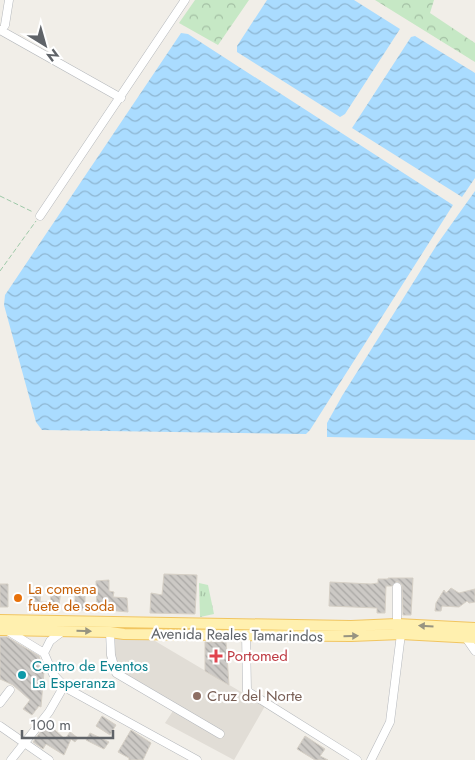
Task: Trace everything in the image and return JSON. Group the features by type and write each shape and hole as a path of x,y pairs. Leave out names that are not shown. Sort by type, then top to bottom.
{"main road":[{"name":"Avenida Reales Tamarindos","path":"0,620 63,630 124,634 397,624 466,636"},
{"name":"Avenida Reales Tamarindos","path":"3,630 34,625 226,630 246,634 466,636 475,628"}],"street":[{"path":"40,216 186,0"},
{"path":"0,1 8,3 2,27 121,98"},
{"path":"397,587 397,624"},
{"path":"3,630 44,652 52,674 64,686 49,712 11,760"},
{"path":"44,652 50,641 63,630"},
{"path":"110,632 110,655 116,673 220,734"},
{"path":"246,634 247,691 357,760"},
{"path":"370,760 386,733 391,716 401,634"},
{"path":"466,636 475,651"},
{"path":"68,688 198,760"},
{"path":"0,703 10,690"},
{"path":"0,726 49,760"}],"path":[{"path":"0,196 40,216 0,271"}],"shaded area":[{"name":"Cruz del Norte","path":"107,637 150,638 265,706 234,760 165,723 173,711 106,670"}],"green space":[{"path":"195,0 249,0 218,45 179,23"},
{"path":"375,0 434,0 430,13 475,43 475,62"},
{"path":"199,583 208,585 214,614 200,617"}],"water":[{"path":"267,0 354,0 400,29 345,114 340,117 237,52 237,46"},
{"path":"181,33 188,34 453,205 306,434 42,430 36,422 4,305 5,295"},
{"path":"415,36 475,73 475,178 462,197 352,128 411,37"},
{"path":"475,191 475,440 327,437 327,423 342,396 438,243"}],"building":[{"path":"164,574 197,575 195,614 150,613 151,593 162,595"},
{"path":"413,578 411,615 403,615 402,585 397,581 392,586 386,586 385,613 377,613 377,608 329,606 330,582 371,584 378,583 378,579"},
{"path":"109,580 109,591 114,592 113,597 127,598 128,612 97,609 96,581"},
{"path":"0,584 8,584 8,607 0,607"},
{"path":"451,588 459,593 475,589 475,602 469,603 467,601 459,607 442,606 441,611 435,611 436,603 444,590 446,593"},
{"path":"75,589 85,589 85,610 75,610"},
{"path":"31,591 41,592 40,602 49,602 49,612 41,612 41,608 30,607"},
{"path":"50,591 61,591 59,605 51,604"},
{"name":"Centro de Eventos La Esperanza","path":"0,637 7,637 39,656 44,671 41,707 39,706 32,715 23,709 30,700 13,685 0,679"},
{"name":"Portomed","path":"205,642 226,642 229,685 205,671"},
{"path":"102,716 116,725 110,735 96,726"},
{"path":"47,723 65,739 70,732 78,738 75,742 71,739 64,755 46,744 43,749 33,742"},
{"path":"131,730 151,743 143,760 129,760 129,758 118,752"},
{"path":"90,733 109,742 104,749 86,740"},
{"path":"305,736 325,749 320,756 328,760 315,760 297,749"}],"place":[{"name":"La comena fuete de soda","path":"18,598"},
{"name":"Portomed","path":"216,656"},
{"name":"Centro de Eventos La Esperanza","path":"22,675"},
{"name":"Cruz del Norte","path":"197,696"}]}
